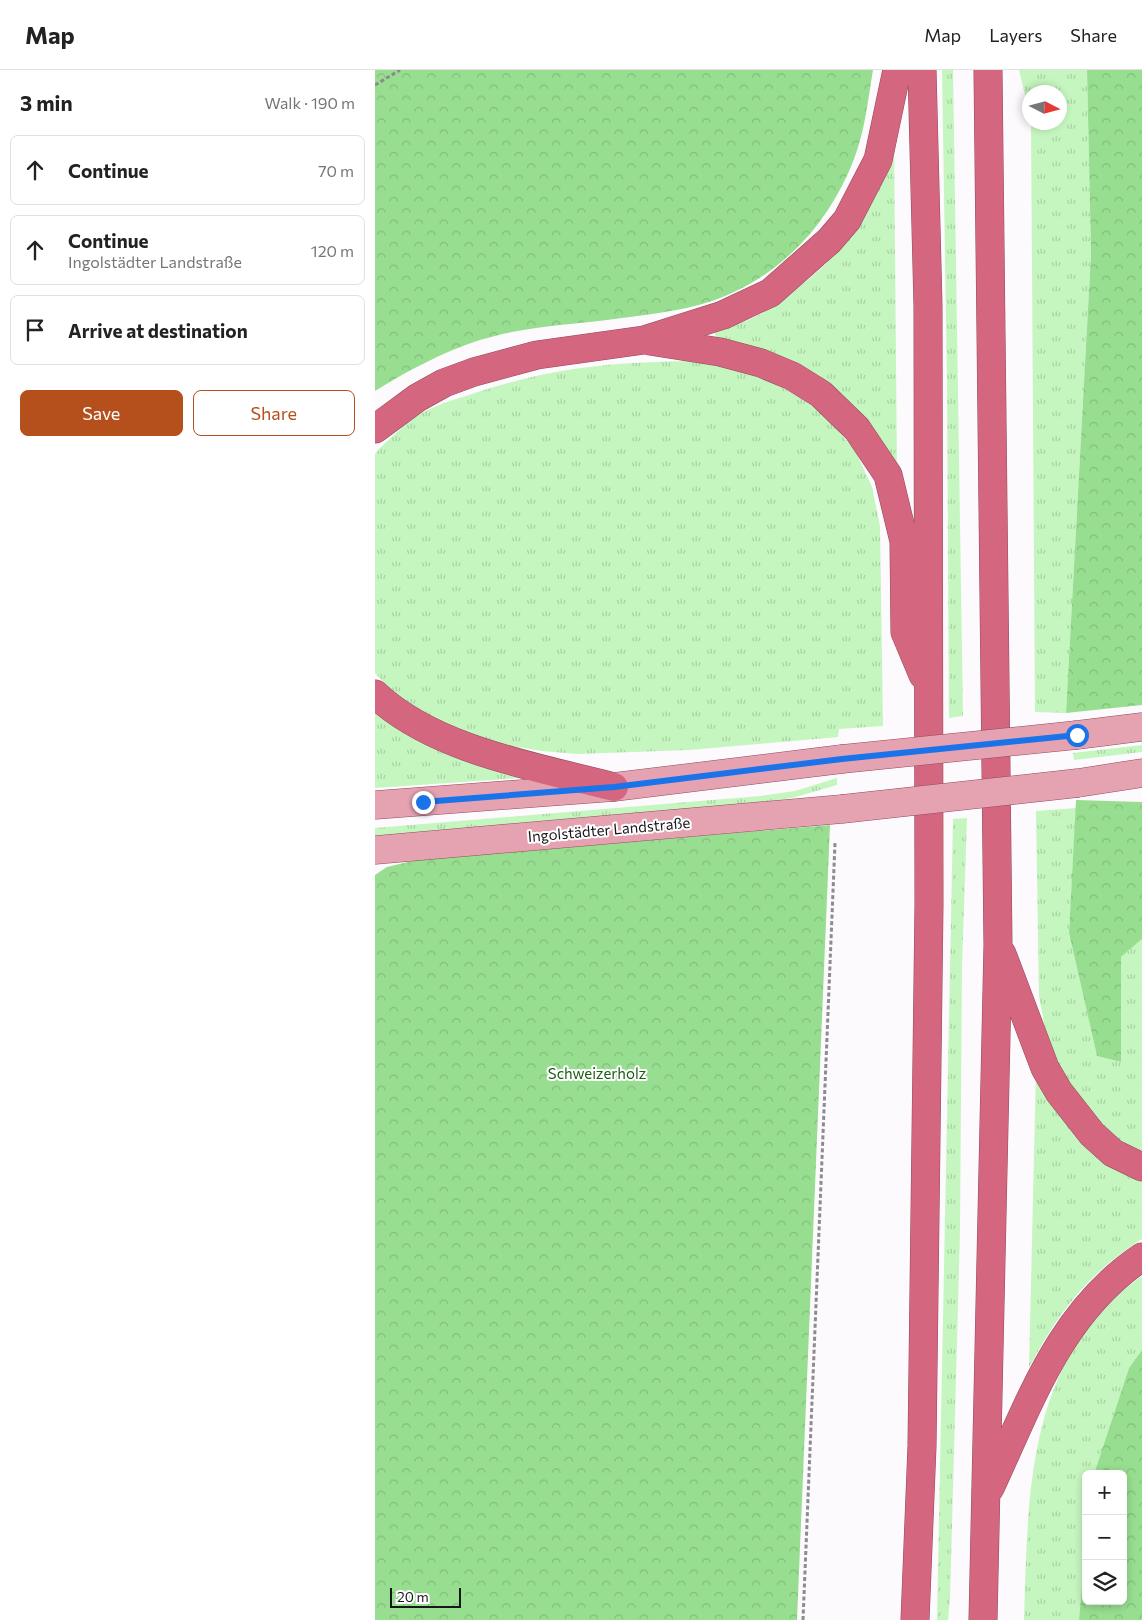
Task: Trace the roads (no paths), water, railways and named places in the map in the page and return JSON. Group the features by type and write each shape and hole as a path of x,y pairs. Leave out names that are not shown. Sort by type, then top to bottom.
{"highway":[{"path":"375,429 417,398 444,383 474,372 537,355 644,340 723,315 770,293 829,241 847,220 878,160 897,70"},
{"path":"915,1620 922,1446 929,904 928,306 922,70"},
{"path":"983,1620 998,945 988,70"},
{"path":"644,340 719,352 761,363 784,372 821,394 857,430 888,475 904,541 905,632 928,687"},
{"path":"375,694 394,710 448,740 523,763 614,787"},
{"path":"998,945 1045,1068 1059,1092 1092,1134 1113,1154 1142,1167"},
{"path":"985,1498 1057,1346 1090,1301 1142,1257"}],"main road":[{"path":"375,805 614,787 842,759 1142,727"},
{"name":"Ingolstädter Landstraße","path":"375,850 842,809 1078,783 1142,773"}],"park label":[{"name":"Schweizerholz","path":"597,1074"}]}
